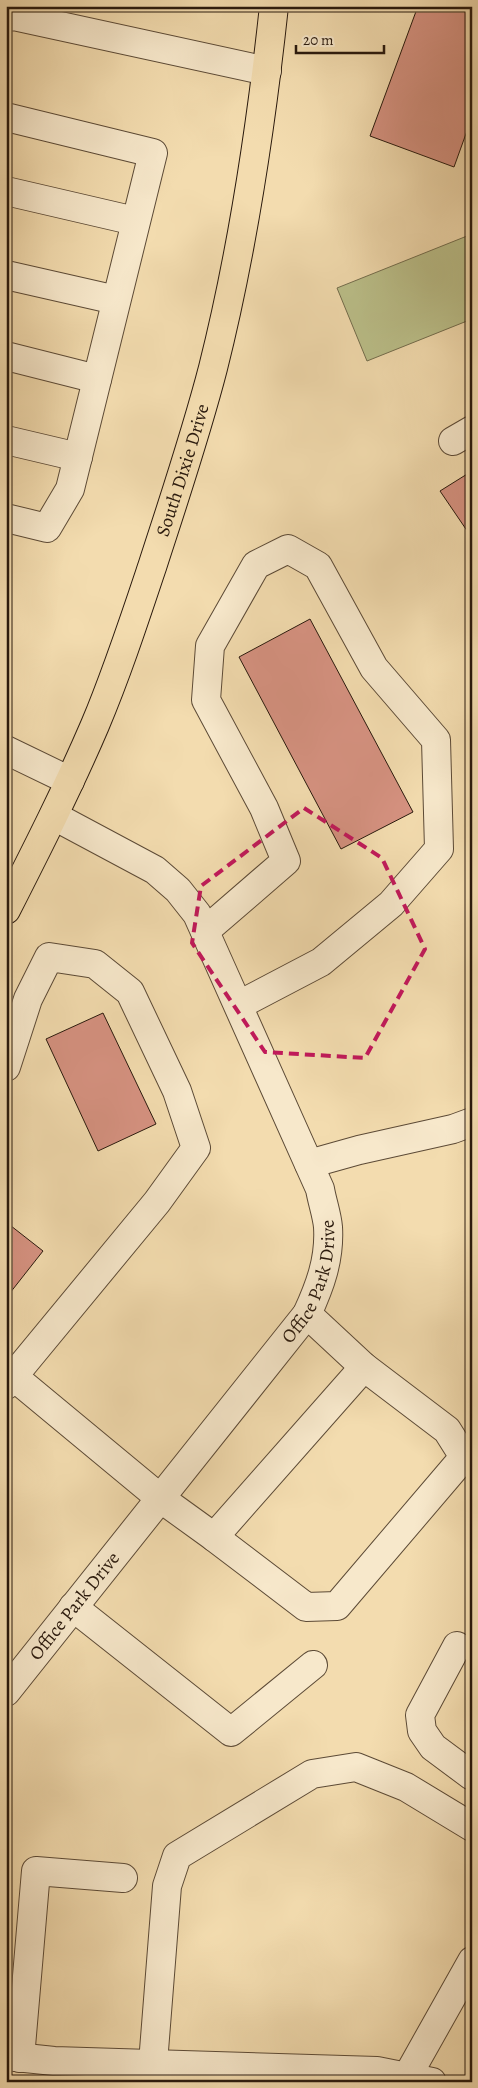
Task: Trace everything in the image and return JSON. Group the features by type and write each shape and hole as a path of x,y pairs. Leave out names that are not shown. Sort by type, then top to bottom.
{"main road":[{"name":"South Dixie Drive","path":"6,910 54,816 96,724 131,630 186,465 213,366 237,254 267,71 274,6"}],"street":[{"path":"6,16 14,16 267,71"},
{"path":"6,117 152,153 70,489 47,528 6,518"},
{"path":"6,191 135,221"},
{"path":"6,275 116,300"},
{"path":"6,356 97,379"},
{"path":"6,440 78,457"},
{"path":"205,930 286,861 264,808 206,700 210,646 256,565 288,549 318,566 374,668 436,740 439,849 391,904 321,962 239,1005"},
{"path":"6,750 70,781"},
{"name":"Office Park Drive","path":"6,1692 307,1314 320,1284 327,1256 328,1227 320,1189 197,914 178,890 155,870 54,816"},
{"path":"6,1067 28,999 49,957 95,964 130,992 177,1091 196,1148 157,1202 10,1381 160,1498 306,1607 337,1606 464,1457 447,1430 364,1367 307,1314"},
{"path":"309,1164 359,1150 453,1129 472,1122"},
{"path":"214,1537 364,1367"},
{"path":"74,1607 230,1732 313,1665"},
{"path":"457,1646 420,1715 422,1731 433,1747 472,1776"},
{"path":"153,2063 167,1886 176,1856 312,1774 356,1767 406,1787 472,1827"},
{"path":"122,1878 36,1871 13,2057 54,2061 120,2072 153,2063 231,2074 378,2071 420,2079 472,1961"}],"highlighted area":[{"path":"304,808 382,858 425,949 365,1058 265,1052 192,943 201,886"}],"green space":[{"path":"472,234 472,319 367,361 337,288"}],"building":[{"path":"418,6 472,6 472,117 454,167 370,136"},
{"path":"472,471 472,538 440,491"},
{"path":"310,619 413,812 341,849 239,657"},
{"path":"103,1013 156,1124 98,1151 46,1039"},
{"path":"6,1222 43,1251 6,1298"}]}
